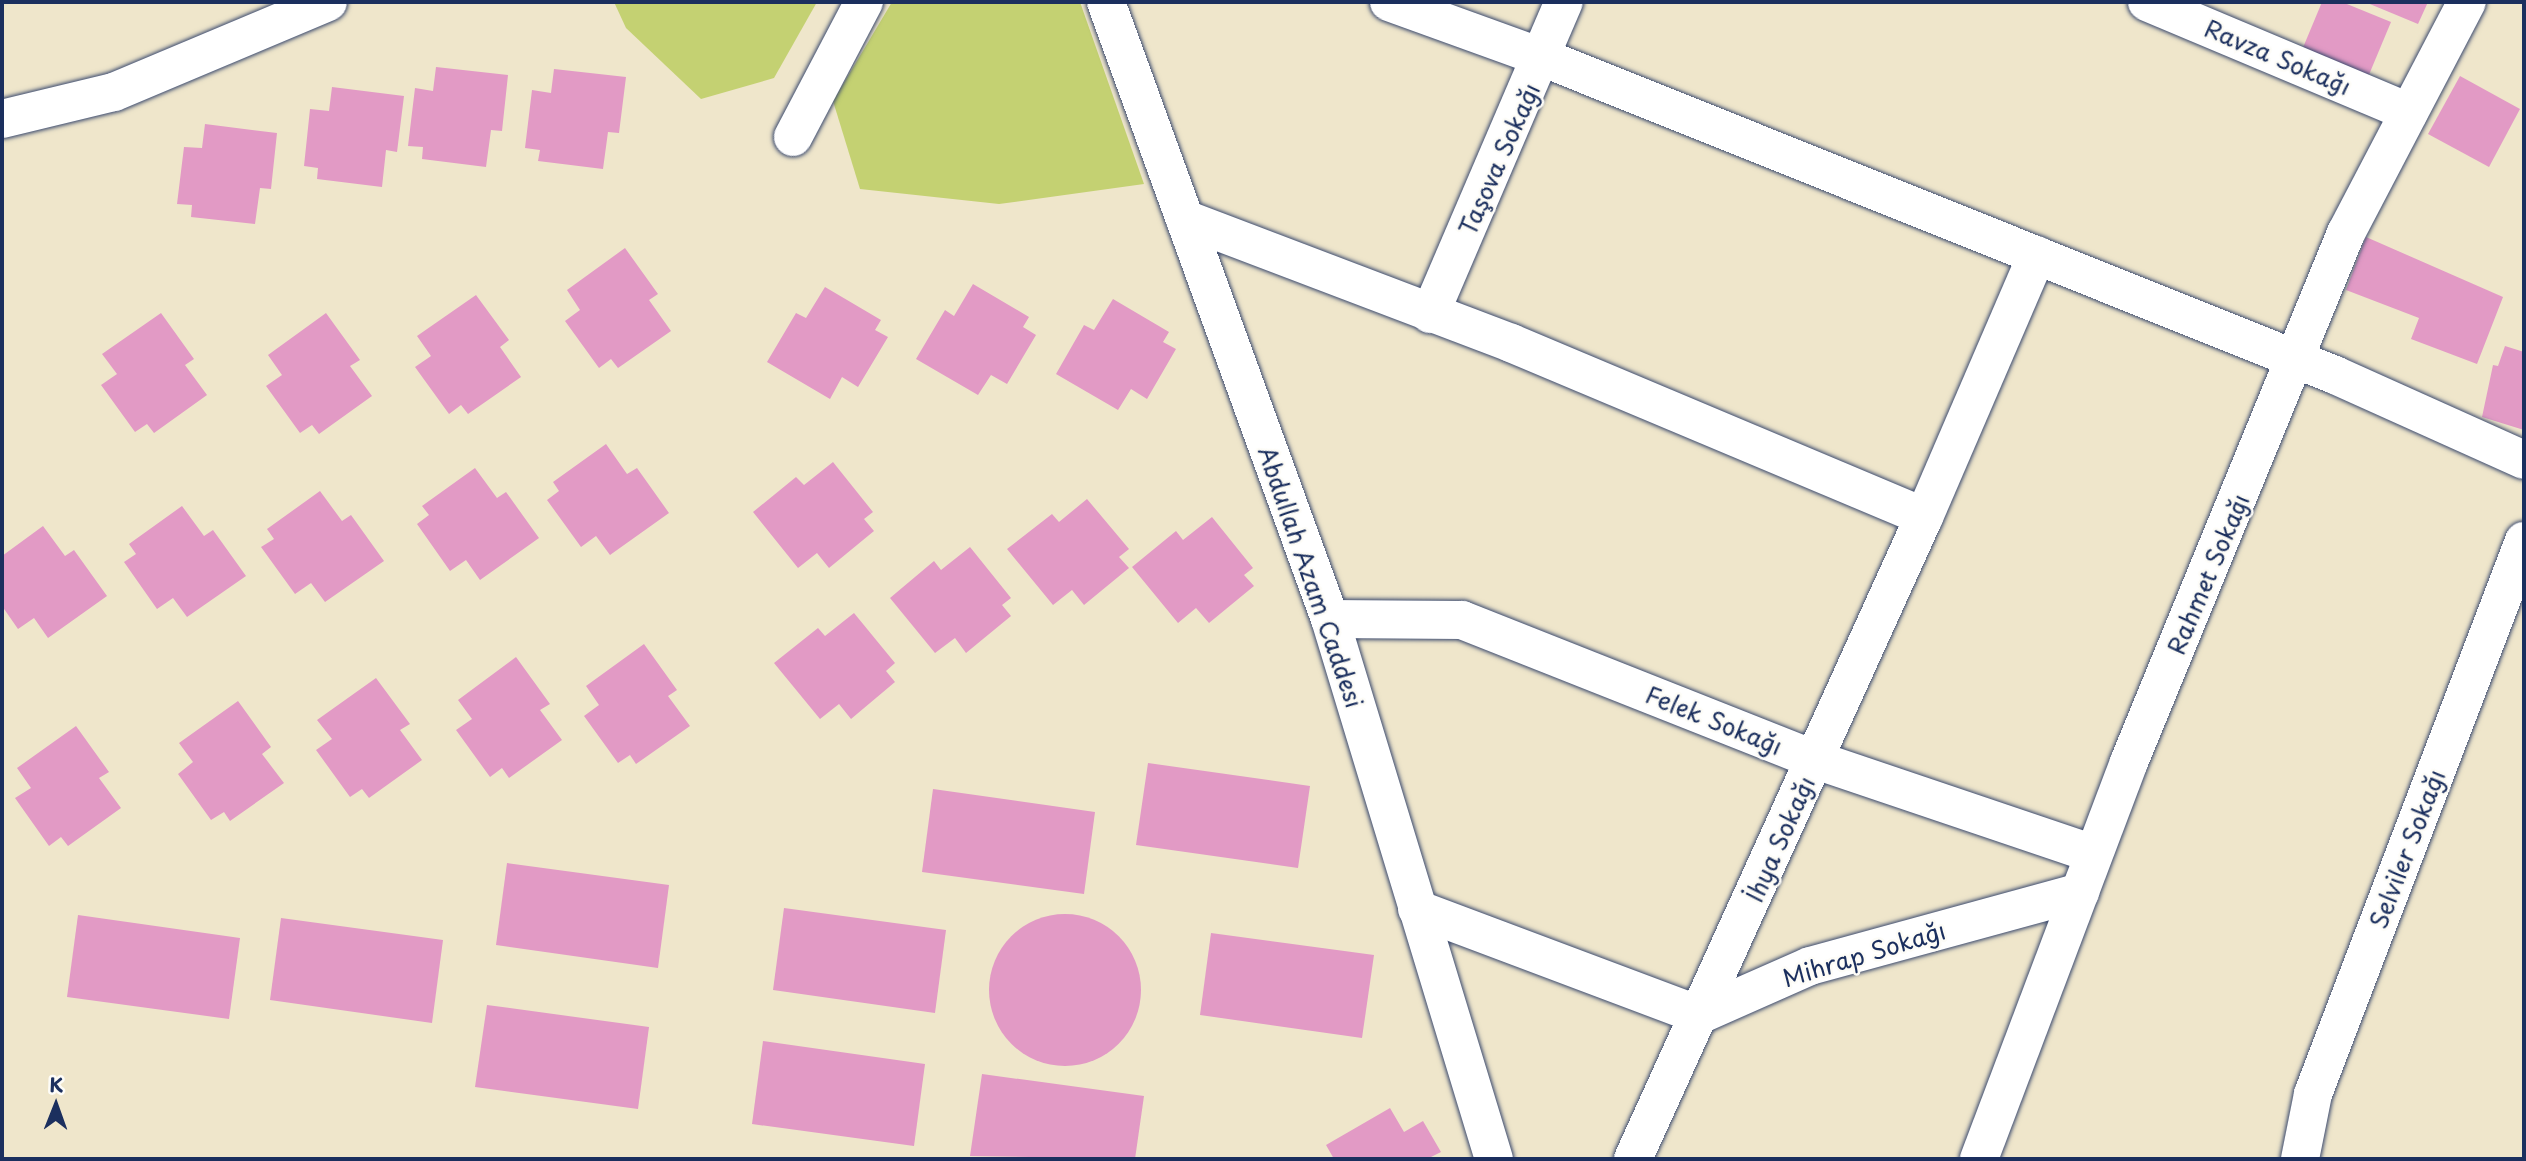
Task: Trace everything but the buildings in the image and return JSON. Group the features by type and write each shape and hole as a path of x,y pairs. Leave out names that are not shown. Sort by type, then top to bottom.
{"street":[{"path":"2,120 114,92 328,2"},
{"path":"793,136 864,2"},
{"name":"Abdullah Azam Caddesi","path":"1106,2 1330,619 1494,1159"},
{"path":"1389,2 1544,58 2296,359 2524,460"},
{"name":"Taşova Sokağı","path":"1430,314 1544,58 1564,2"},
{"name":"Rahmet Sokağı","path":"1979,1159 2094,854 2346,233 2467,2"},
{"name":"Ravza Sokağı","path":"2165,5 2409,112"},
{"path":"1185,219 1430,314 1924,517"},
{"name":"İhya Sokağı","path":"1633,1159 1816,760 2037,256"},
{"name":"Selviler Sokağı","path":"2300,1159 2313,1094 2524,541"},
{"name":"Felek Sokağı","path":"1330,619 1462,620 1816,760 2094,854"},
{"name":"Mihrap Sokağı","path":"1699,1015 1810,966 2080,892"},
{"path":"1417,909 1699,1015"}],"green space":[{"path":"614,2 817,2 774,78 701,99 626,28"},
{"path":"892,2 1080,2 1144,184 999,204 860,189 833,101"}]}
